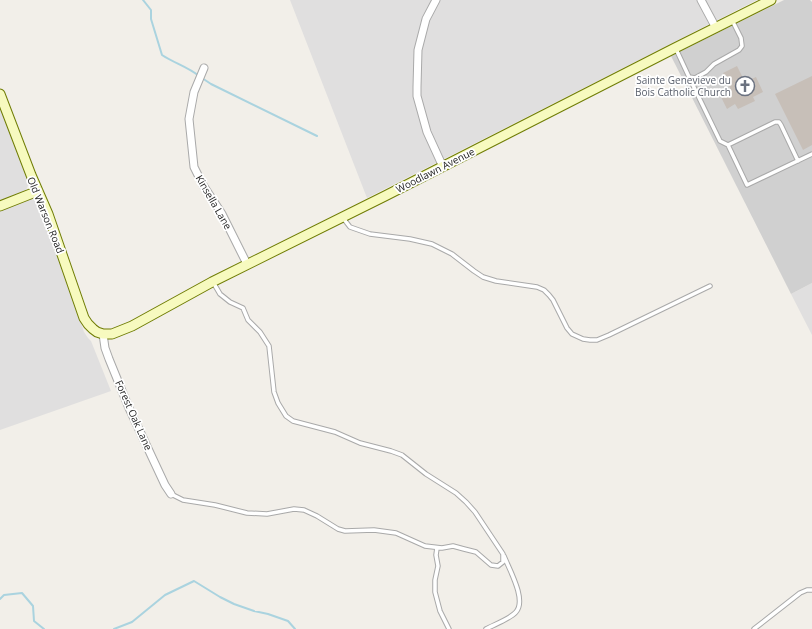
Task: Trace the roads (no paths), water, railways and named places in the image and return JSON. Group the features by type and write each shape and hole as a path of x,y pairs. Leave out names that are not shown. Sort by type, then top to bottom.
{"street":[{"path":"436,0 426,19 418,50 417,96 427,132 443,167"},
{"path":"701,0 716,28"},
{"name":"Woodlawn Avenue","path":"100,333 112,334 132,326 247,264 443,167 771,0"},
{"name":"Kinsella Lane","path":"204,68 194,92 189,119 194,167 202,185 222,214 247,264"},
{"name":"Old Warson Road","path":"0,94 31,175 48,214 84,318 88,324 100,333"},
{"path":"0,206 38,191"},
{"name":"Forest Oak Lane","path":"100,333 124,395 165,485 171,494"}],"lane":[{"path":"689,77 695,78 706,72 714,64 739,50 742,46 741,38 732,19"},
{"path":"676,48 720,141 728,145 747,185 812,154"},
{"path":"728,145 775,122 779,122 798,161"},
{"path":"343,217 350,227 359,231 432,244 452,254 483,277 496,281 537,287 544,290 553,300 567,328 572,334 583,339 597,340 609,335 710,286"},
{"path":"212,282 220,294 230,302 243,308 248,320 260,332 269,346 274,392 278,403 286,416 294,421 335,432 360,443 402,455 426,474 456,493 475,512 503,554 520,595 520,604 516,612 486,629"},
{"path":"171,494 183,500 215,505 247,513 267,514 294,509 304,510 338,529 345,531 374,530 396,533 425,546 442,548 452,546 476,552 491,565 498,566 503,562 503,554"},
{"path":"437,548 436,555 438,566 435,580 435,592 440,611 449,629"},
{"path":"754,629 800,593 807,590 812,590"}],"waterway":[{"path":"143,0 151,10 151,19 162,55 199,76"},
{"path":"202,78 211,84 317,136"},
{"path":"114,629 132,622 165,595 194,581 234,604 288,621 295,629"},
{"path":"0,599 4,595 22,593 33,606 34,621 44,629"}],"place":[{"name":"Sainte Genevieve du Bois Catholic Church","path":"745,86"}]}
